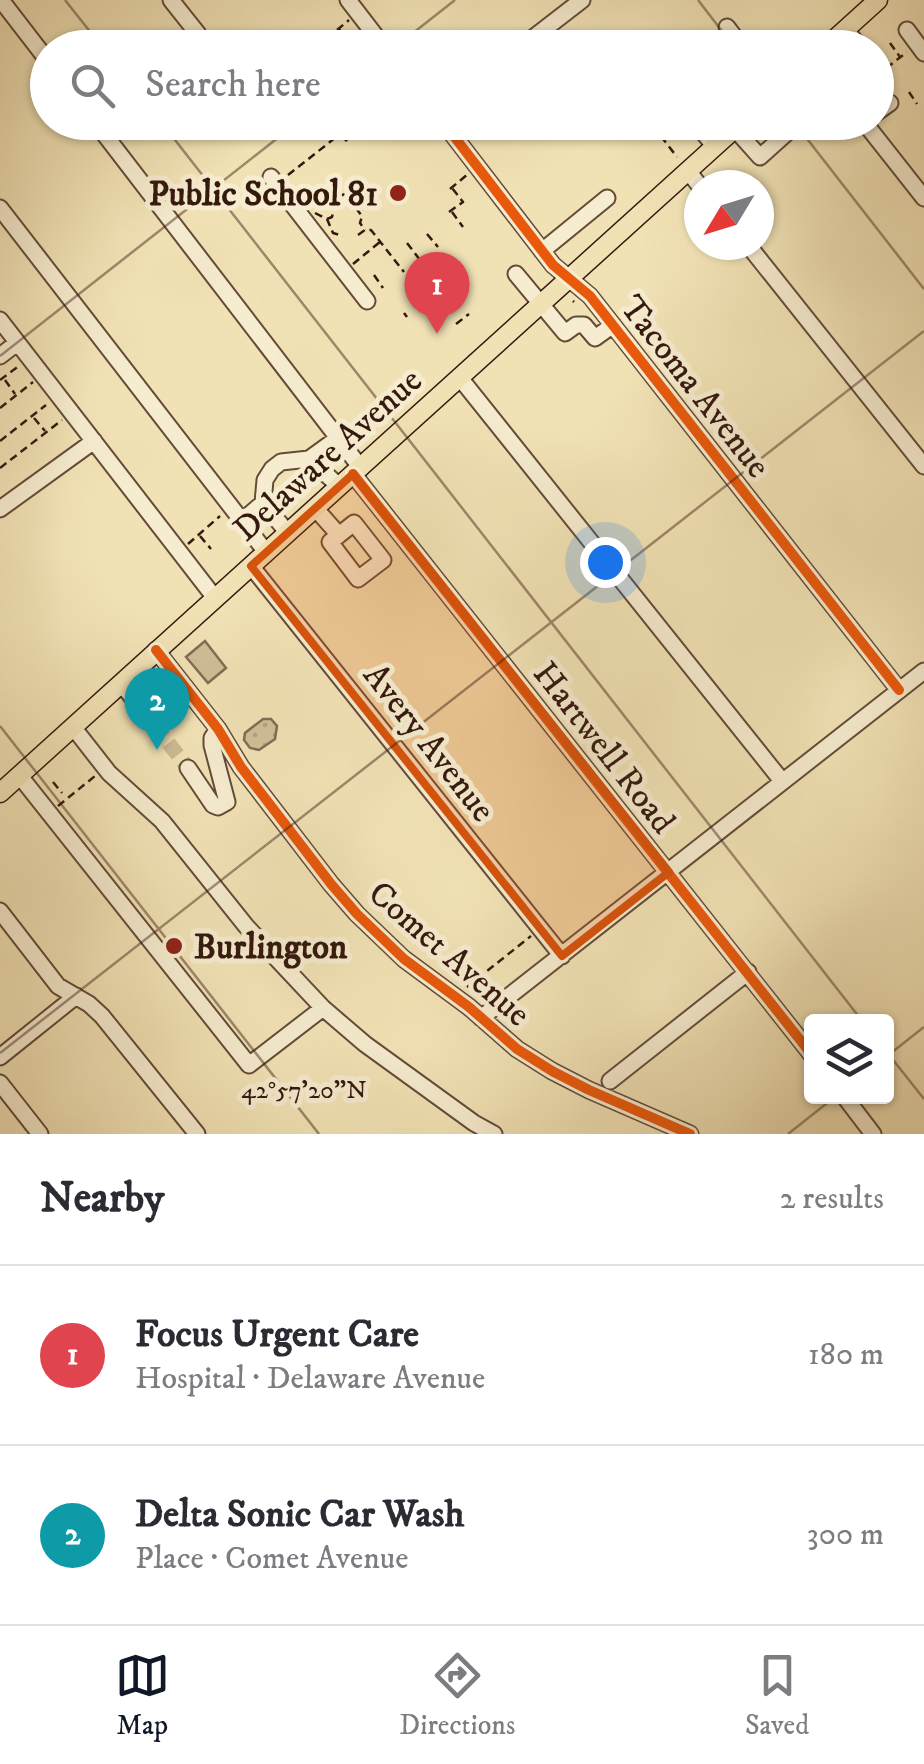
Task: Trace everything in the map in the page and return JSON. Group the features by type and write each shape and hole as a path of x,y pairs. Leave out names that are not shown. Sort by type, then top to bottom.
{"main road":[{"path":"845,29 878,0"},
{"name":"Delaware Avenue","path":"689,170 723,140"},
{"name":"Delaware Avenue","path":"0,793 684,175"}],"street":[{"path":"1,0 30,38"},
{"path":"171,0 195,30"},
{"path":"348,0 370,30"},
{"path":"543,30 582,0"},
{"path":"907,30 918,50"},
{"name":"Hartwell Road","path":"109,140 338,438 351,476 804,1045"},
{"name":"Tacoma Avenue","path":"457,140 553,266 590,296 899,690"},
{"path":"709,140 715,147"},
{"path":"748,140 760,157 779,140"},
{"path":"878,140 924,198"},
{"path":"279,178 367,301"},
{"path":"542,251 606,198"},
{"path":"0,208 266,552"},
{"path":"760,260 924,466"},
{"path":"516,274 565,333 576,325 584,326 595,338 613,325"},
{"path":"0,320 216,598"},
{"path":"0,356 17,342"},
{"path":"460,378 782,782"},
{"path":"309,459 338,438"},
{"path":"0,509 94,442"},
{"path":"288,533 263,504 264,480 272,468 281,462 309,459 351,476"},
{"path":"242,522 263,504"},
{"path":"315,508 339,535"},
{"name":"Avery Avenue","path":"251,566 562,956"},
{"name":"Comet Avenue","path":"156,650 218,729 241,768 299,844 358,914 404,958 518,1049 552,1070 690,1134"},
{"path":"481,1018 924,671"},
{"path":"121,683 140,707"},
{"path":"73,727 110,773 162,821 246,926 323,1008 368,1046 494,1134"},
{"path":"188,768 214,805 228,802 212,745 218,729"},
{"path":"19,775 250,1065 323,1008"},
{"path":"0,912 58,986 102,1016 197,1134"},
{"path":"610,1081 748,972"},
{"path":"0,1057 76,996"},
{"path":"0,1083 40,1134"},
{"path":"850,1104 873,1134"}],"path":[{"path":"339,30 354,17"},
{"path":"894,49 900,57"},
{"path":"894,62 918,50"},
{"path":"909,92 917,104"},
{"path":"279,178 331,140"},
{"path":"663,140 687,170"},
{"path":"456,184 451,188 462,202 450,211 463,227"},
{"path":"328,220 337,197 346,194 362,216 364,230"},
{"path":"303,213 328,220"},
{"path":"328,220 331,231 343,236"},
{"path":"358,235 371,230 404,272"},
{"path":"428,234 438,247"},
{"path":"348,268 381,242"},
{"path":"406,243 420,260"},
{"path":"374,276 384,288"},
{"path":"444,314 460,302"},
{"path":"456,324 469,314"},
{"path":"16,395 2,379 18,366"},
{"path":"0,408 31,383"},
{"path":"0,440 47,404"},
{"path":"32,416 46,432"},
{"path":"0,468 60,421"},
{"path":"185,547 224,513"},
{"path":"199,535 212,549"},
{"path":"57,806 98,774"},
{"path":"53,782 65,800"},
{"path":"460,992 532,934"}],"highlighted area":[{"path":"353,474 669,872 562,956 251,566"}],"shaded area":[{"path":"205,641 226,668 208,683 186,657"},
{"path":"263,719 271,719 277,726 275,739 259,750 250,748 244,740 245,733"}],"tunnel":[{"path":"140,707 188,768"}],"cycle path":[{"path":"457,140 553,265 590,296 899,690"},
{"path":"353,474 804,1045"},
{"path":"156,650 331,884 404,959 517,1049 552,1071 690,1134"}],"place":[{"name":"Public School 81","path":"398,193"},
{"name":"Focus Urgent Care","path":"437,334"},
{"name":"Delta Sonic Car Wash","path":"157,750"},
{"name":"Burlington","path":"174,946"}]}
